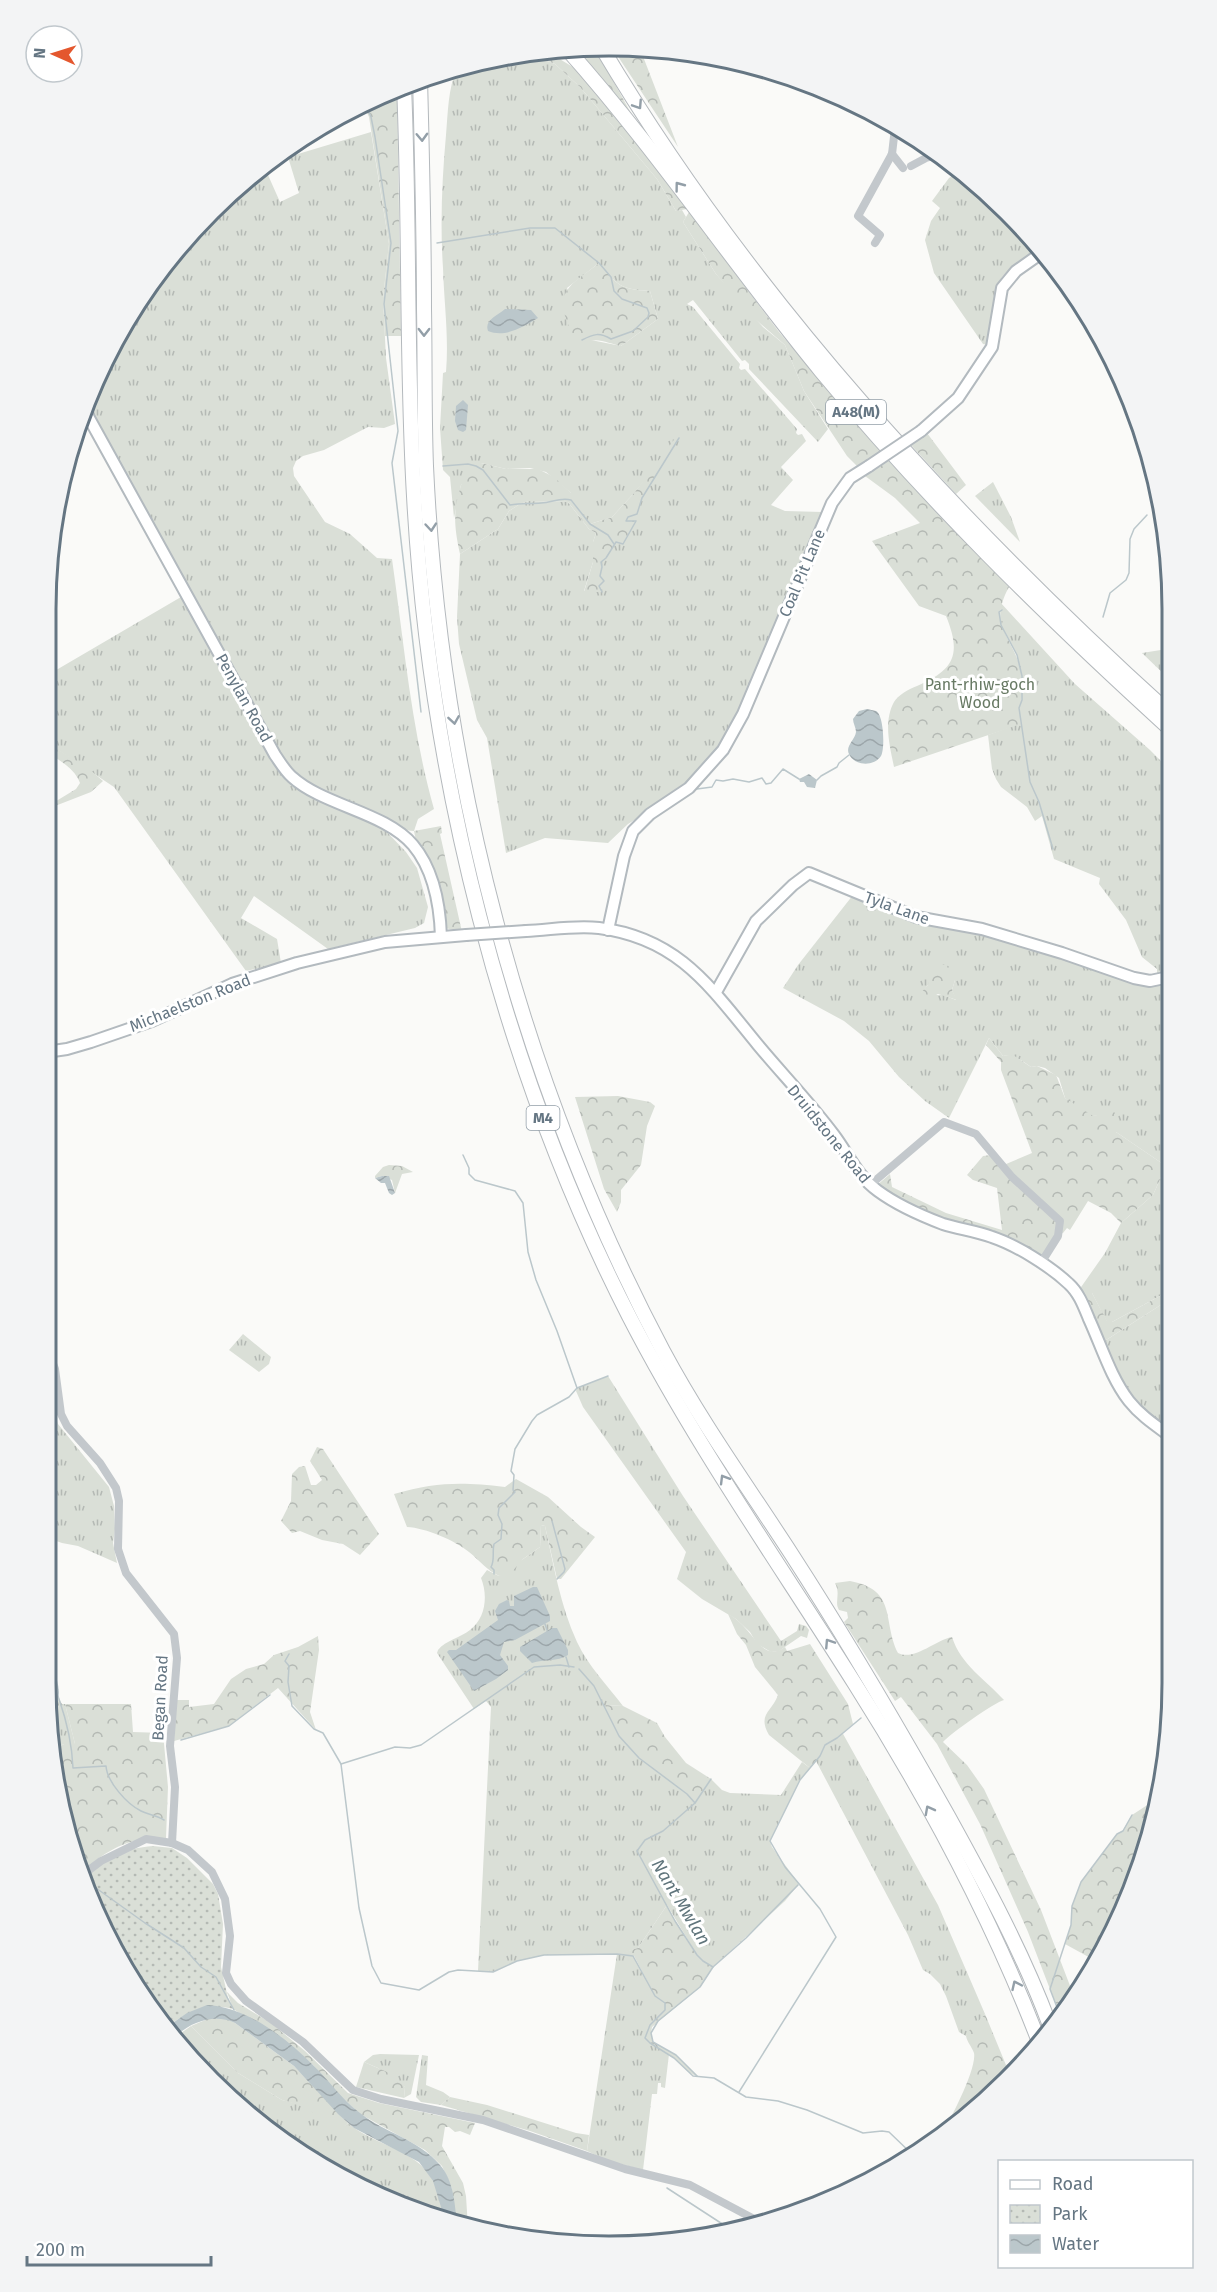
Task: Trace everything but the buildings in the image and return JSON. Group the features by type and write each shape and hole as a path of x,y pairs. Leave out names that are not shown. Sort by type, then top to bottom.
{"highway":[{"name":"A48(M)","path":"607,56 647,119 718,220 857,397 993,546 1069,621 1162,706"},
{"name":"A48(M)","path":"574,57 630,122 783,324 874,433 932,498 1004,571 1162,721"},
{"name":"M4","path":"420,89 426,471 437,603 453,718 472,820 491,903 528,1031 579,1173 619,1262 664,1352 709,1432 792,1555 892,1716 993,1898 1040,1996 1048,2018"},
{"name":"M4","path":"404,95 410,397 414,501 424,605 442,736 457,817 476,903 508,1019 565,1177 631,1320 655,1366 858,1689 919,1792 975,1897 1036,2034"}],"street":[{"path":"875,243 880,235 858,216 892,154 894,136"},
{"path":"892,154 907,167 928,157"},
{"name":"Coal Pit Lane","path":"608,930 624,856 633,831 650,814 689,788 723,750 747,705 832,503 850,478 921,430 958,398 993,347 1002,288 1016,271 1035,258"},
{"name":"Penylan Road","path":"90,419 275,755 292,777 304,786 318,795 392,828 413,844 429,872 440,907 441,937"},
{"name":"Tyla Lane","path":"716,992 756,921 793,885 809,873 916,917 982,929 1134,978 1149,981 1162,978"},
{"name":"Druidstone Road","path":"441,937 597,928 648,942 676,957 696,972 716,992 834,1136 853,1166 870,1185 913,1210 944,1224 993,1237 1041,1263 1070,1284 1128,1400 1141,1414 1162,1430"},
{"name":"Michaelston Road","path":"56,1051 152,1022 232,984 297,963 385,942 441,937"},
{"path":"870,1185 944,1122 976,1134 1012,1176 1060,1221 1058,1236 1041,1263"},
{"name":"Began Road","path":"56,1376 61,1414 67,1426 100,1463 116,1488 119,1501 118,1550 126,1573 174,1634 177,1658 170,1746 175,1788 171,1843"},
{"path":"89,1870 101,1861 146,1839 171,1843 188,1850 201,1860 212,1872 219,1885 229,1918 230,1936 226,1973 231,1984 246,2001 303,2042 353,2090 381,2099 483,2120 625,2169 690,2185 752,2218"}],"green space":[{"path":"600,56 632,115 581,57"},
{"path":"643,57 678,147 619,58"},
{"path":"558,58 576,69 620,121 687,209 676,211 657,179 580,87 555,64 543,59"},
{"path":"543,59 555,64 580,87 657,179 676,211 682,210 686,217 683,222 716,274 763,327 785,345 804,391 828,429 818,442 749,369 749,364 745,360 742,361 693,300 687,304 693,307 740,364 739,368 745,369 797,429 796,433 802,434 806,441 781,467 793,480 771,505 785,511 823,512 738,716 720,747 678,793 628,824 608,843 545,838 506,853 487,738 477,720 459,644 457,617 460,554 498,529 509,511 520,504 529,501 568,502 589,529 596,533 593,542 593,562 584,591 601,591 599,584 601,562 616,542 623,544 635,522 626,521 628,517 637,514 642,498 679,438 612,517 590,524 571,500 571,493 546,472 530,468 506,469 481,463 461,485 454,518 450,477 443,470 440,428 447,346 442,235 443,185 454,78 501,66","holes":["599,263 616,281 632,289 650,291 658,319 621,346 591,340 567,288"]},
{"path":"397,98 401,336 385,336 383,298 389,244 367,112"},
{"path":"371,132 389,244 383,298 386,358 395,424 384,428 368,427 324,450 303,456 296,461 293,468 294,476 325,522 350,534 377,558 392,559 419,748 434,809 418,819 414,831 316,790 297,777 289,768 269,736 91,415 113,364 149,301 170,272 217,217 267,174 280,202 299,193 288,158"},
{"path":"952,176 1000,217 1031,253 1010,269 998,284 988,345 983,344 934,273 925,240 931,221 940,208 932,201"},
{"path":"689,212 779,332 881,451 858,467 847,456 804,391 785,345 747,312 716,274 683,222"},
{"path":"599,263 620,285 650,291 658,319 621,346 599,340 586,343 580,341 573,334 565,315 564,296 568,289"},
{"path":"927,433 966,485 956,494 910,444"},
{"path":"676,437 679,438 642,498 637,514 626,520 636,521 623,544 616,542 601,562 600,576 604,581 599,586 602,592 584,592 593,562 593,542 596,533 589,529 568,502 529,501 520,504 509,511 498,529 460,554 455,518 460,489 468,464 481,463 506,469 538,469 554,477 571,493 571,501 590,524 612,517 635,492"},
{"name":"Pant-rhiw-goch Wood","path":"888,458 1009,587 1003,601 1002,623 1022,677 1021,724 894,767 888,726 894,702 904,692 939,674 947,667 954,651 946,616 919,606 872,541 920,523 895,498 865,476"},
{"path":"993,482 1011,517 1020,542 975,496"},
{"path":"181,597 279,767 384,829 406,852 417,868 428,907 424,923 415,928 328,949 254,896 241,918 277,939 281,963 246,971 114,787 56,749 56,670"},
{"path":"1000,602 1075,684 1162,762 1162,974 1157,976 1157,969 1142,957 1126,920 1099,884 1100,878 1054,859 1042,816 1035,821 1027,807 1001,787 996,779 992,769 988,735 1021,723 1019,708 1022,699 1022,676 1017,655 1001,625"},
{"path":"1162,650 1162,672 1142,653"},
{"path":"56,748 89,769 103,781 91,792 56,806 56,801 76,789 80,783 70,768 56,758"},
{"path":"441,826 442,833 440,834 462,932 445,928 414,831"},
{"path":"853,895 954,927 1045,951 1125,979 1162,980 1162,1163 1116,1132 1116,1120 1101,1115 1087,1115 1065,1098 1059,1078 1045,1068 1031,1067 1014,1057 1003,1056 989,1038 949,1118 925,1101 899,1077 869,1041 844,1021 783,988 798,965","holes":["955,980 952,990 956,1000 943,995 920,995 928,985"]},
{"path":"937,964 946,965 953,971 955,980 952,990 957,1000 938,994 927,1000 919,995 928,985 929,971"},
{"path":"989,1038 1003,1056 1013,1055 1031,1067 1037,1066 1056,1075 1065,1098 1093,1116 1109,1111 1114,1112 1117,1115 1116,1132 1162,1163 1162,1175 1153,1195 1121,1223 1111,1213 1088,1201 1070,1230 1067,1228 1063,1233 1055,1235 1040,1258 912,1206 876,1186 890,1174 892,1187 946,1213 1002,1230 997,1188 973,1180 967,1175 983,1156 991,1155 999,1167 1032,1153 1001,1070 1001,1062 986,1045"},
{"path":"618,1096 650,1102 655,1106 647,1126 641,1165 621,1190 621,1202 617,1212 604,1189 575,1097"},
{"path":"402,1166 413,1172 402,1174 395,1193 392,1180 382,1176 375,1178 383,1167"},
{"path":"1162,1175 1162,1295 1112,1322 1107,1322 1092,1293 1081,1293 1079,1290 1105,1253 1121,1223 1153,1195"},
{"path":"1081,1293 1092,1293 1107,1321 1112,1322 1162,1295 1162,1304 1103,1342"},
{"path":"1162,1304 1162,1425 1148,1414 1127,1391 1103,1342"},
{"path":"243,1334 271,1357 269,1364 259,1372 229,1350"},
{"path":"608,1376 683,1496 781,1641 797,1631 799,1624 806,1626 809,1630 807,1638 801,1636 779,1651 771,1652 757,1644 750,1632 736,1619 702,1599 677,1579 686,1552 583,1407 576,1391 577,1388"},
{"path":"56,1415 58,1424 109,1487 114,1506 113,1543 117,1563 78,1546 56,1541"},
{"path":"317,1447 323,1449 379,1534 360,1555 343,1544 322,1540 300,1531 292,1533 281,1521 291,1501 292,1474 299,1467 305,1466 311,1485 316,1485 322,1480 310,1461"},
{"path":"516,1479 548,1497 595,1537 561,1579 557,1579 545,1526 541,1525 540,1547 523,1559 510,1574 499,1576 456,1543 431,1532 407,1527 394,1494 449,1484 505,1487"},
{"path":"541,1525 545,1526 562,1600 577,1642 592,1668 623,1706 605,1705 661,1775 687,1794 695,1803 711,1779 722,1790 730,1793 781,1795 802,1762 810,1768 800,1780 770,1841 799,1884 785,1901 713,1967 697,1955 667,1905 638,1948 620,1954 633,1956 655,1996 665,2003 665,2010 650,2025 645,2038 669,2054 665,2088 658,2083 657,2094 652,2094 643,2170 606,2160 587,2151 617,1954 544,1955 517,1961 493,1972 478,1971 491,1707 486,1701 474,1709 437,1653 445,1644 470,1630 479,1619 485,1599 481,1578 487,1570 499,1576 540,1547"},
{"path":"850,1581 865,1585 876,1592 886,1608 898,1653 904,1655 918,1652 952,1637 967,1664 1004,1700 954,1732 943,1742 967,1765 984,1789 1041,1910 1070,1987 1057,2007 1028,1932 980,1824 937,1744 901,1697 895,1701 844,1622 848,1618 847,1612 839,1610 835,1583"},
{"path":"728,1614 745,1627 763,1648 773,1652 785,1647 787,1651 810,1644 848,1704 853,1724 825,1745 820,1756 810,1768 769,1735 764,1722 778,1695 755,1667 746,1645 737,1634"},
{"path":"318,1636 319,1650 310,1712 316,1730 278,1688 229,1726 174,1741 176,1700 189,1700 189,1707 214,1704 231,1679 246,1669 264,1664 274,1655 298,1647"},
{"path":"56,1687 59,1699 62,1704 65,1704 75,1744 59,1746"},
{"path":"65,1704 131,1704 133,1732 163,1733 168,1787 166,1838 140,1840 118,1847 88,1868 74,1827 60,1756 59,1746 75,1744"},
{"path":"605,1705 623,1706 657,1723 686,1763 711,1779 695,1803 632,1751 617,1731"},
{"path":"842,1732 938,1905 985,2014 966,2036 959,2032 940,1984 923,1970 908,1935 816,1761 825,1745"},
{"path":"1148,1805 1143,1827 1119,1895 1089,1957 1065,1944 1071,1925 1072,1906 1081,1882 1117,1834 1123,1830 1132,1815"},
{"path":"153,1846 172,1848 187,1858 213,1884 218,1894 223,1924 221,1967 233,2009 214,2007 196,2010 173,2023 149,1991 113,1928 89,1873 115,1855"},
{"path":"667,1905 697,1955 713,1967 700,1987 652,2027 651,2033 653,2042 676,2055 698,2076 645,2038 650,2025 665,2010 665,2003 655,1996 634,1956 617,1954 638,1948"},
{"path":"227,1992 238,2003 271,2023 305,2051 348,2093 379,2103 475,2123 470,2135 445,2127 442,2146 463,2183 467,2219 455,2215 451,2186 442,2166 425,2150 360,2114 293,2047 233,2009"},
{"path":"985,2014 1006,2065 1011,2063 951,2117 974,2061 974,2053 966,2036"},
{"path":"210,2018 227,2019 235,2023 294,2066 348,2123 346,2126 328,2122 319,2110 314,2115 310,2108 282,2100 238,2073 191,2026"},
{"path":"191,2026 238,2073 282,2100 319,2109 346,2126 348,2123 369,2137 416,2161 432,2179 443,2211 364,2179 301,2143 272,2122 217,2075 181,2033"},
{"path":"373,2055 419,2055 411,2094 404,2098 405,2087 378,2068 364,2062"},
{"path":"422,2055 428,2056 426,2085 450,2097 441,2105 421,2102 416,2097"},
{"path":"364,2062 394,2075 405,2087 404,2098 356,2087"},
{"path":"450,2097 487,2105 589,2135 587,2151 530,2131 441,2105"}],"water":[{"path":"505,309 531,310 538,318 507,332 488,331 487,327 492,318"},
{"path":"463,400 468,405 466,430 463,432 458,430 455,421 456,406"},
{"path":"867,709 879,714 883,747 878,760 864,764 855,761 848,751 856,732 853,719 859,711"},
{"path":"809,774 817,780 815,788 807,787 804,782 800,782 799,779"},
{"path":"389,1176 395,1193 392,1195 385,1183 375,1178"},
{"path":"537,1587 550,1621 515,1640 504,1642 500,1655 508,1666 508,1670 474,1691 447,1652 456,1650 498,1620 495,1611 499,1604 507,1600 510,1606 514,1606 514,1596"},
{"path":"552,1628 557,1628 568,1650 568,1655 559,1659 532,1663 520,1651 520,1647"},
{"path":"207,2005 222,2007 250,2017 277,2034 318,2070 360,2113 412,2142 440,2165 448,2178 456,2215 442,2211 433,2181 419,2162 354,2128 294,2066 235,2023 227,2020 203,2021 180,2032 173,2023 187,2013"}],"waterway":[{"path":"368,111 375,137 391,243 384,304 398,431 392,463 421,712"},
{"path":"437,243 530,228 555,228 599,263 611,277 614,291 622,299 647,308 649,313 648,317 633,331 611,339 603,335 596,335 582,340"},
{"path":"602,592 599,586 604,581 600,576 601,562 616,542 623,544 636,521 626,521 628,517 637,514 642,498 679,438"},
{"path":"443,466 468,464 483,470 510,505 571,500 590,524 608,535 614,544"},
{"path":"1103,617 1110,593 1126,580 1129,573 1130,539 1134,529 1147,515"},
{"path":"1002,610 999,612 1001,625 1017,655 1022,676 1022,700 1019,708 1030,782 1039,802 1053,849"},
{"path":"817,780 837,767 849,755"},
{"path":"697,789 712,787 716,780 733,779 749,782 762,778 766,784 771,783 783,769 799,779"},
{"path":"463,1155 469,1168 469,1174 475,1180 515,1191 523,1203 528,1252 536,1280 577,1388 608,1376"},
{"path":"494,1574 491,1567 494,1544 501,1539 502,1524 498,1515 499,1508 515,1492 513,1490 514,1475 511,1471 515,1449 537,1415 569,1397 577,1388"},
{"path":"552,1521 565,1569 557,1579"},
{"path":"545,1624 547,1630"},
{"path":"289,1654 285,1661 289,1666 288,1682 292,1706 314,1729 323,1733 341,1764 359,1908 372,1966 381,1983 419,1990 449,1972 458,1970 493,1972 517,1961 544,1955 617,1954 633,1956 655,1996 665,2003 665,2010 650,2025 645,2038 674,2058 693,2076 714,2078 746,2097 778,2101 863,2133 889,2132 907,2149"},
{"path":"566,1657 569,1667"},
{"path":"341,1764 395,1747 410,1748 421,1745 534,1667 560,1665 574,1667"},
{"name":"Nant Mwlan","path":"579,1669 594,1686 619,1736 639,1758 687,1794 695,1803 663,1831 645,1840 637,1851 675,1921 697,1955 713,1967 700,1987 658,2021 651,2033 653,2042 676,2055 697,2076"},
{"path":"56,1681 69,1733 73,1768 106,1766 110,1779 130,1803 141,1811 164,1820"},
{"path":"181,1740 229,1726 270,1695"},
{"path":"739,2092 836,1937 820,1909 785,1867 770,1841 800,1780 820,1756 825,1745 861,1718"},
{"path":"695,1803 711,1779"},
{"path":"1057,2007 1050,1989 1071,1925 1072,1906 1081,1882 1117,1834 1123,1831 1132,1815"},
{"path":"713,1967 746,1938 798,1885"},
{"path":"95,1887 184,1948 201,1967 216,1977 234,2010"},
{"path":"667,2188 723,2224"}]}
